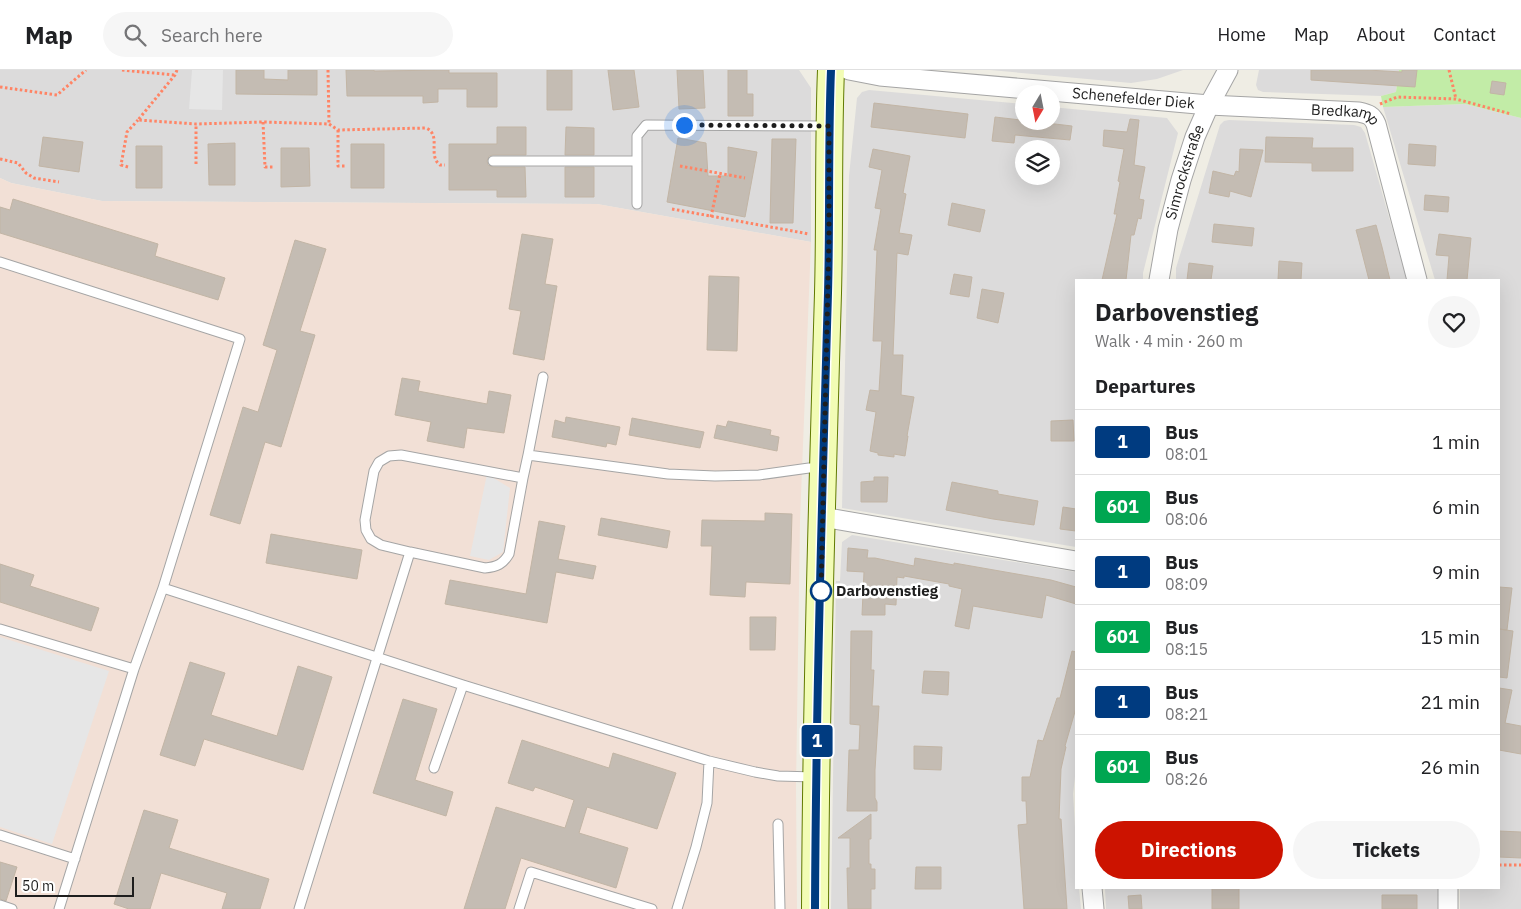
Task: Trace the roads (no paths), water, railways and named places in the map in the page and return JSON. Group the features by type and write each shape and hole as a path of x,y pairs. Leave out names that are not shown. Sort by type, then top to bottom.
{"street":[{"path":"815,909 831,70"},
{"name":"Schenefelder Diek","path":"849,70 880,76 1209,105"},
{"name":"Simrockstraße","path":"1159,279 1168,229 1195,137 1209,105 1228,70"},
{"name":"Bredkamp","path":"1209,105 1359,112 1371,116 1376,124 1417,279"},
{"path":"822,517 1075,561"},
{"path":"1092,889 1094,909"},
{"path":"1448,889 1448,909"}],"lane":[{"path":"637,204 637,136 646,125 829,126"},
{"path":"493,162 637,161"},
{"path":"0,262 240,339 163,588 134,669 59,909"},
{"path":"523,478 400,455 389,456 379,462 374,471 365,520 366,530 371,539 381,544 410,552 486,568 496,567 504,562 508,554 543,377"},
{"path":"528,455 668,474 759,475 823,468"},
{"path":"299,909 410,552"},
{"path":"163,588 463,686 709,761 778,776 817,777"},
{"path":"0,629 134,669"},
{"path":"434,768 463,686"},
{"path":"677,909 707,803 709,761"},
{"path":"778,824 780,909"},
{"path":"0,835 75,859"},
{"path":"519,909 531,872 652,909"},
{"path":"0,905 12,909"}],"place":[{"name":"Darbovenstieg","path":"821,591"}]}
